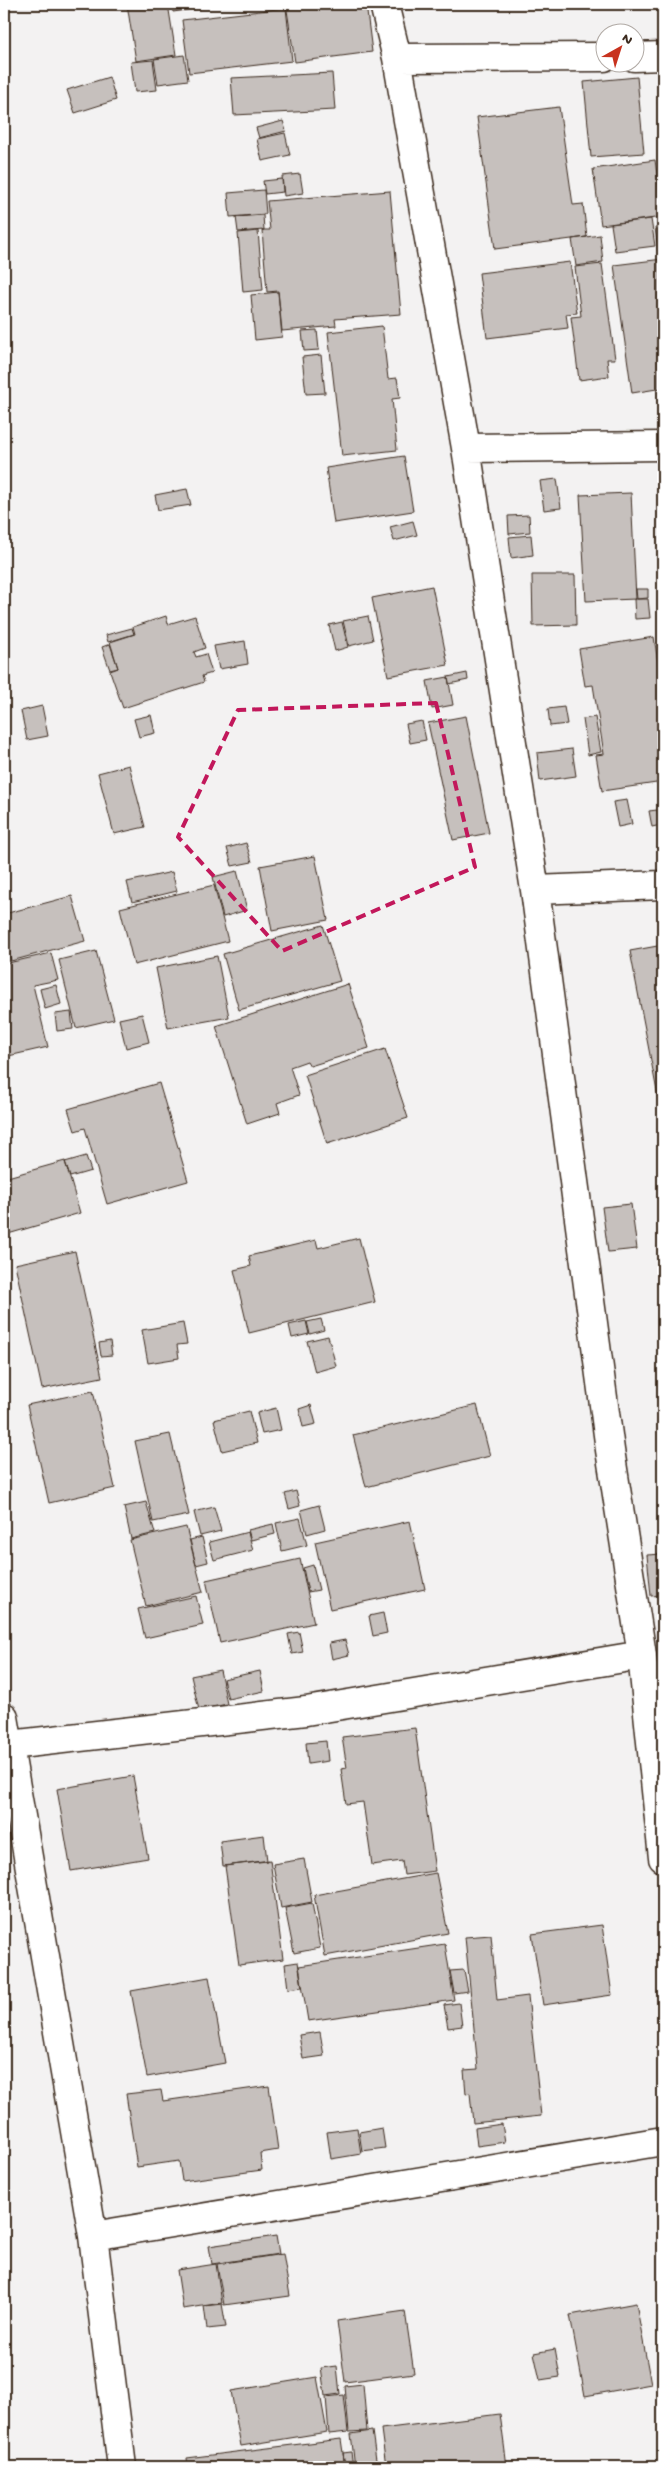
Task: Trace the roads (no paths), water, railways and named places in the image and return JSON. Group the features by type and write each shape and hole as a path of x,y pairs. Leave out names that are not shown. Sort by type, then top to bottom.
{"street":[{"path":"384,4 398,58 466,448 535,890 610,1450 642,1655 663,1858"},
{"path":"644,57 663,56"},
{"path":"398,58 594,57"},
{"path":"466,448 663,446"},
{"path":"535,890 663,885"},
{"path":"10,1745 306,1711 642,1655"},
{"path":"4,1717 93,2236 122,2467"},
{"path":"93,2236 663,2141"}]}
